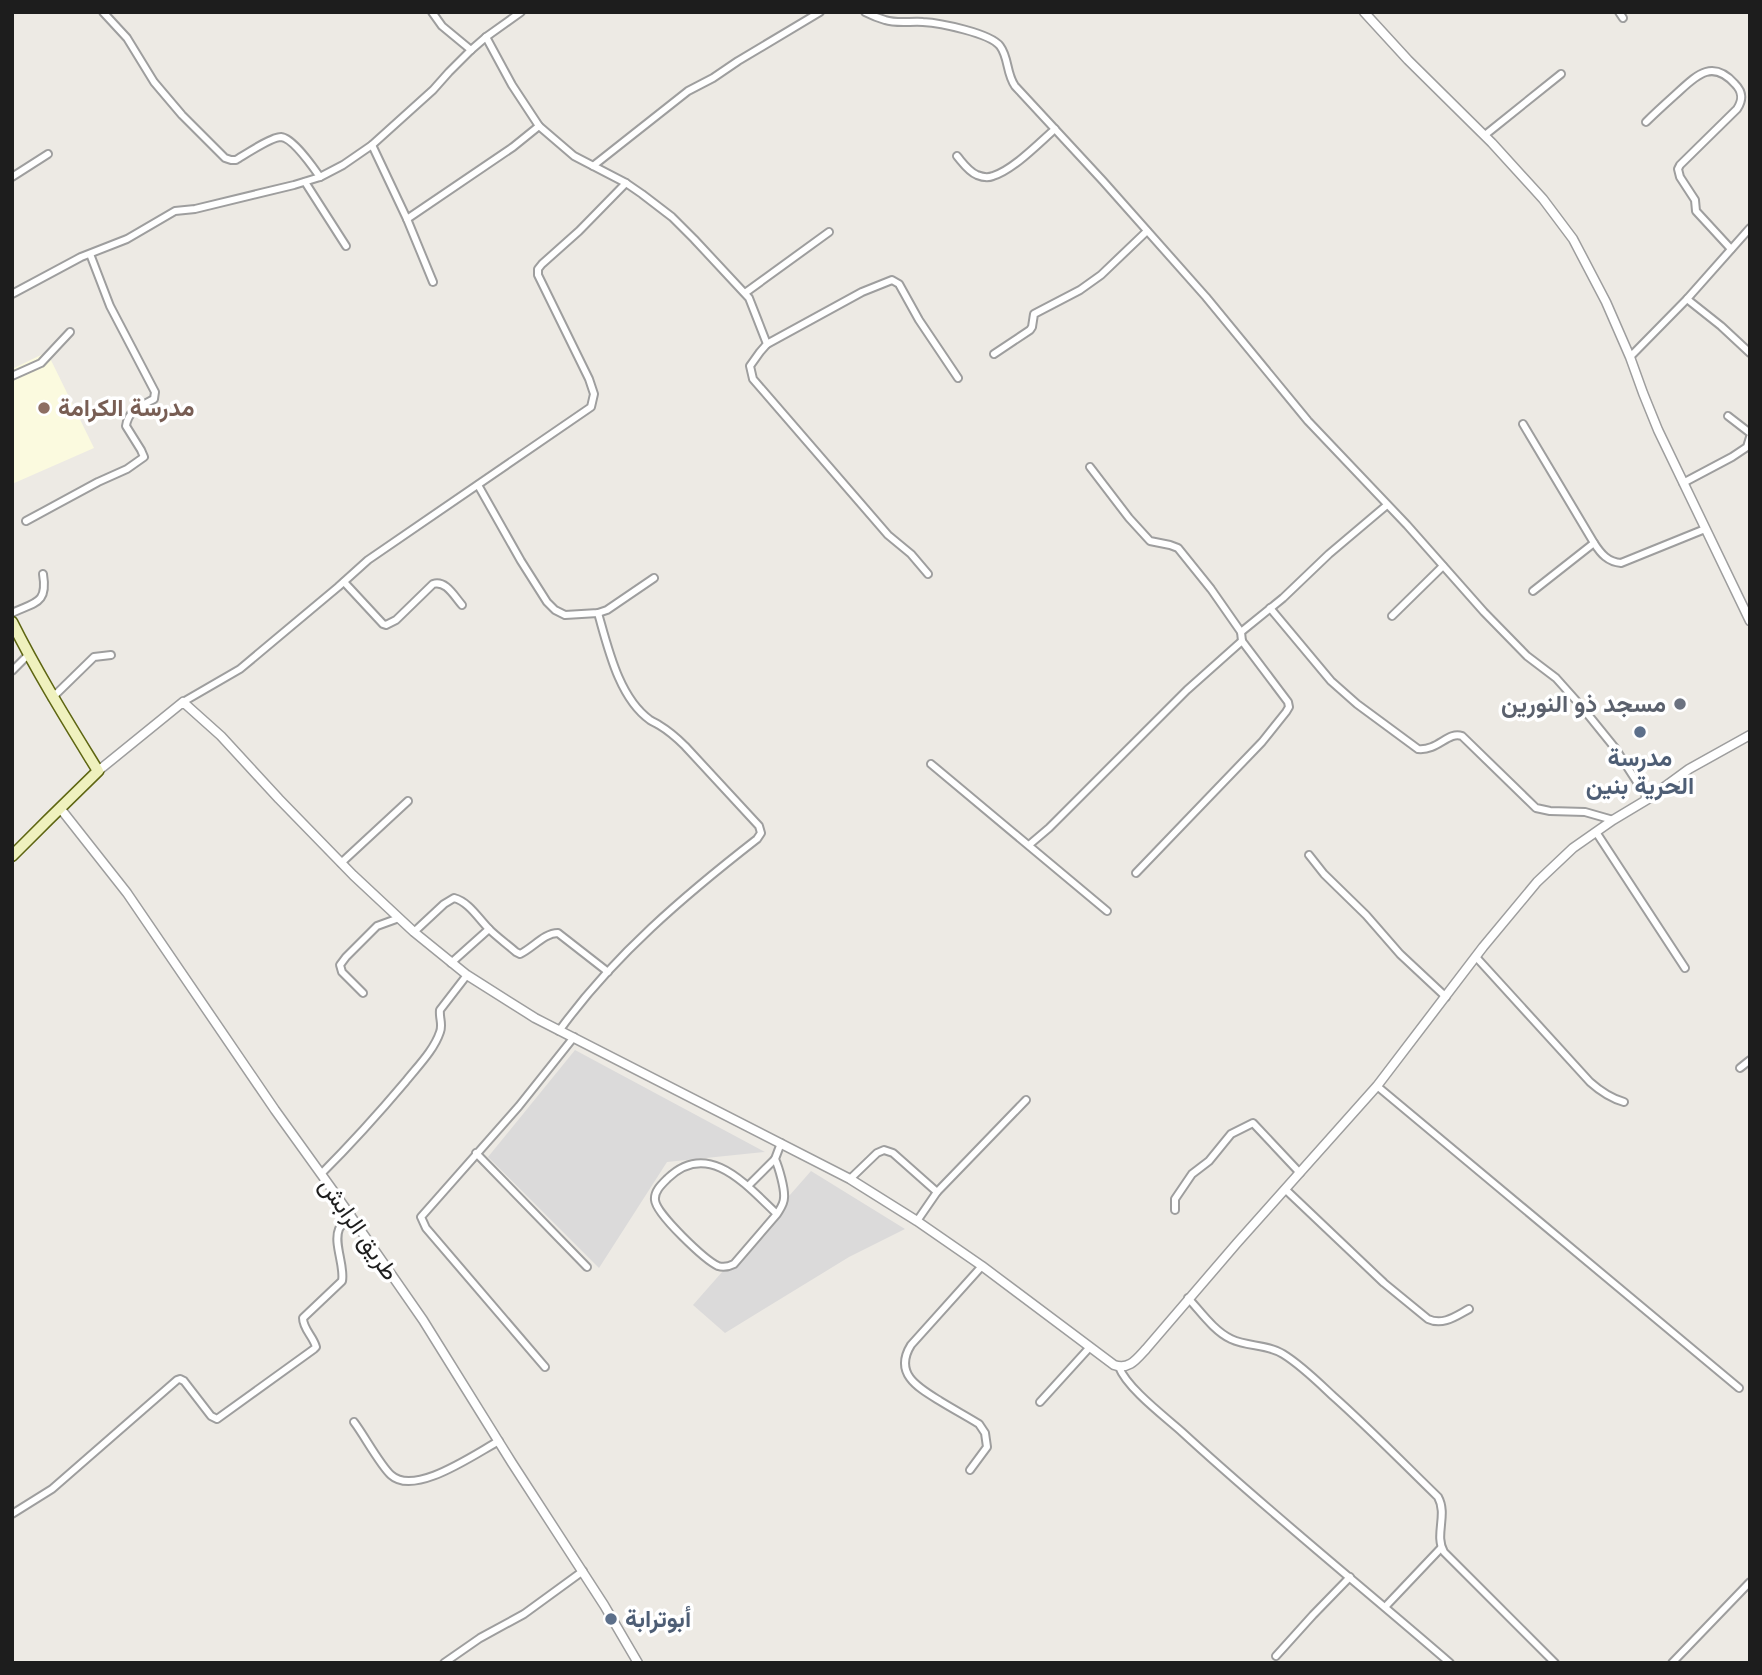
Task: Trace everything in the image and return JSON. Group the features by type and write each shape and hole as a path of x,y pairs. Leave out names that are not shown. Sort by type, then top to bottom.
{"main road":[{"path":"12,622 52,698 99,771 12,856"}],"street":[{"path":"103,12 127,38 154,82 225,158 236,160 278,137 284,137 295,146 320,177"},
{"path":"432,12 442,26 471,50"},
{"path":"12,283 14,293 81,257 127,239 175,211 195,209 304,182 343,165 372,145 486,37 521,12"},
{"path":"593,166 688,91 820,12"},
{"path":"865,12 886,21 950,26 988,37 999,44 1004,53 1008,75 1015,86 1206,297 1308,421 1512,641 1556,678 1581,706 1615,748 1648,799"},
{"path":"1364,12 1416,68 1485,135 1543,199 1573,239 1606,302 1683,483 1746,603 1750,621"},
{"path":"486,37 512,85 540,126 563,149 626,183 687,232 745,293 753,305 767,344"},
{"path":"1646,122 1699,73 1714,71 1731,80 1740,89 1742,100 1739,107 1678,169 1679,177 1695,200 1696,211 1731,249"},
{"path":"1485,135 1561,74"},
{"path":"407,219 540,126"},
{"path":"957,156 970,171 979,176 990,177 1002,172 1055,129"},
{"path":"372,145 433,282"},
{"path":"12,177 48,154"},
{"path":"304,182 346,246"},
{"path":"99,771 184,702 240,669 368,560 588,410 593,404 589,379 538,275 538,269 626,183"},
{"path":"1630,357 1750,228"},
{"path":"994,354 1030,330 1032,317 1037,312 1080,290 1101,275 1147,231"},
{"path":"745,293 830,232"},
{"path":"26,521 130,467 144,457 126,426 127,419 132,411 154,399 155,392 110,306 90,254"},
{"path":"928,574 911,554 888,535 753,379 750,366 767,344 862,292 892,279 898,284 958,378"},
{"path":"1686,299 1750,353"},
{"path":"12,376 41,363 71,331"},
{"path":"1683,483 1746,447 1750,435 1727,416"},
{"path":"1523,424 1600,553 1609,560 1621,563 1705,529"},
{"path":"1090,467 1150,541 1178,548 1211,589 1241,632 1242,641 1289,707 1255,750 1136,873"},
{"path":"478,485 521,561 555,610 565,615 607,610 654,579"},
{"path":"1241,632 1387,505"},
{"path":"1533,591 1594,543"},
{"path":"1392,616 1443,566"},
{"path":"12,613 41,598 45,587 43,574"},
{"path":"344,582 386,625 396,620 438,582 462,605"},
{"path":"1269,608 1331,681 1357,704 1418,749 1424,750 1438,745 1457,734 1536,807 1550,811 1585,812 1613,820"},
{"path":"559,1031 580,1002 638,941 677,904 761,834 759,825 685,746 649,720 626,692 614,667 597,613"},
{"path":"1029,845 1068,810 1187,690 1242,641"},
{"path":"12,671 28,655"},
{"path":"52,698 94,657 111,655"},
{"path":"184,702 221,736 341,863 414,932 467,975 559,1031 850,1179 982,1266 1119,1367 1125,1367 1136,1360 1377,1086 1537,882 1573,848 1613,820 1689,769 1750,735"},
{"path":"932,764 1107,911"},
{"path":"341,863 408,801"},
{"name":"طريق الرابش","path":"60,808 127,893 267,1099 423,1320 583,1571 638,1663"},
{"path":"1596,832 1685,968"},
{"path":"1309,855 1400,954 1446,997"},
{"path":"414,932 444,904 454,898 460,899 489,929 520,954 548,934 558,933 608,972"},
{"path":"363,993 342,972 340,965 377,926 399,918"},
{"path":"451,963 489,929"},
{"path":"1476,957 1590,1082 1612,1098 1624,1102"},
{"path":"321,1174 421,1063 442,1028 440,1010 467,975"},
{"path":"545,1367 422,1222 421,1217 519,1106 574,1037"},
{"path":"1740,1068 1750,1060"},
{"path":"1377,1086 1738,1388"},
{"path":"917,1221 937,1192 1026,1100"},
{"path":"1174,1210 1175,1199 1192,1174 1209,1161 1231,1134 1253,1123 1300,1173"},
{"path":"748,1186 775,1159 781,1143"},
{"path":"850,1179 877,1153 884,1150 893,1153 937,1192"},
{"path":"476,1153 587,1267"},
{"path":"775,1159 785,1197 777,1214 734,1264 727,1267 720,1267 672,1226 656,1206 654,1198 656,1191 677,1170 694,1163 708,1163 732,1172 777,1214"},
{"path":"1285,1189 1384,1283 1428,1320 1444,1322 1469,1309"},
{"path":"12,1514 52,1489 177,1380 184,1381 211,1416 217,1419 314,1349 314,1341 304,1326 303,1318 342,1281 338,1235 351,1215"},
{"path":"970,1470 987,1447 983,1428 915,1385 908,1375 905,1358 911,1345 982,1266"},
{"path":"1188,1298 1220,1332 1247,1345 1267,1347 1281,1353 1313,1378 1438,1497 1442,1504 1439,1536 1441,1548 1555,1663"},
{"path":"1040,1402 1090,1347"},
{"path":"1119,1367 1136,1390 1217,1464 1450,1663"},
{"path":"354,1422 389,1473 401,1480 439,1474 499,1441"},
{"path":"1385,1607 1441,1548"},
{"path":"444,1663 480,1638 524,1614 583,1571"},
{"path":"1276,1656 1350,1577"},
{"path":"1672,1663 1750,1582"}],"shaded area":[{"name":"مدرسة الكرامة","path":"47,352 94,448 12,484 12,369"},
{"path":"575,1050 765,1152 667,1162 599,1268 488,1157"},
{"path":"811,1171 905,1229 849,1257 725,1333 693,1305"}],"place":[{"name":"مدرسة الكرامة","path":"44,408"},
{"name":"مسجد ذو النورين","path":"1680,704"},
{"name":"مدرسة الحرية بنين","path":"1640,732"},
{"name":"أبوترابة","path":"611,1619"}]}
